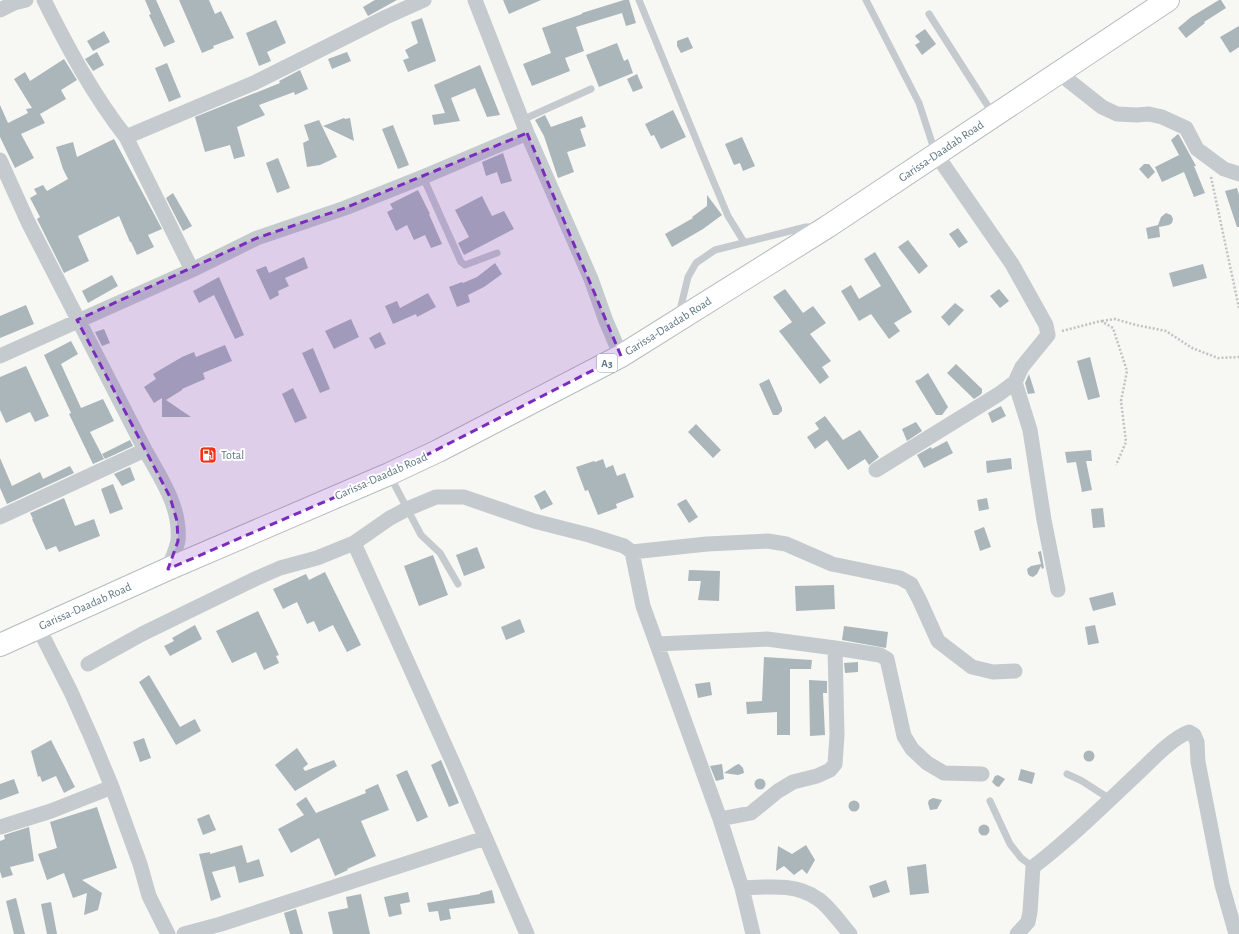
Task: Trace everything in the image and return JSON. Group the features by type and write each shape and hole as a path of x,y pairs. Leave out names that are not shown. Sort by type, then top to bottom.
{"highway":[{"name":"Garissa-Daadab Road","path":"0,645 168,569 389,474 445,447 621,356 827,227 1059,73 1164,1"}],"street":[{"path":"44,0 68,49 111,119 126,137 192,270"},
{"path":"126,137 254,83 386,17 424,0"},
{"path":"475,0 524,127 591,279 606,321 621,356"},
{"path":"1059,73 1102,107 1117,114 1149,114 1162,117 1186,128 1197,149 1224,169 1239,174"},
{"path":"0,356 77,320 192,270 257,238 345,208 423,177 524,127"},
{"path":"876,470 999,394 1015,382 1022,367 1048,335 1046,325 1012,264 936,154"},
{"path":"2,167 77,320 170,497 177,521 178,541 168,569"},
{"path":"1015,382 1030,430 1044,520 1058,590"},
{"path":"0,517 145,450"},
{"path":"88,664 142,634 254,579 280,568 317,558 354,543 390,518 436,497 464,497 534,521 589,535 624,546 632,552 643,606 720,819 742,888 754,934"},
{"path":"632,552 707,544 768,541 786,544 832,564 900,578 911,584 938,641 972,667 993,672 1015,671"},
{"path":"354,543 527,934"},
{"path":"38,627 71,692 112,788 140,864 149,896 168,934"},
{"path":"657,644 767,639 835,648 880,656 887,659 904,736 912,749 927,763 944,773 982,774"},
{"path":"720,819 750,813 778,791 793,782 817,776 830,770 835,764 837,735 835,648"},
{"path":"1017,934 1028,922 1034,867 1055,851 1181,735 1188,732 1194,735 1197,742 1198,762 1222,886 1236,934"},
{"path":"0,827 51,811 112,788"},
{"path":"184,934 221,924 485,838"},
{"path":"742,888 789,887 807,892 820,900 850,934"}],"lane":[{"path":"639,0 728,216 744,242"},
{"path":"866,0 919,103 936,154"},
{"path":"929,14 994,115"},
{"path":"524,127 591,89"},
{"path":"423,177 461,262 465,265 471,264 497,253"},
{"path":"677,321 688,277 696,263 715,250 744,242 772,237 806,227 827,227"},
{"path":"389,474 421,536 440,554 458,584"},
{"path":"1068,774 1110,799"},
{"path":"990,801 1010,844 1021,858 1034,867"}],"path":[{"path":"1206,156 1217,201 1239,308"},
{"path":"1234,284 1239,283"},
{"path":"1048,335 1115,319 1166,331 1192,348 1218,358 1239,357"},
{"path":"1101,322 1113,328 1127,371 1121,401 1126,442 1116,465"}],"highlighted area":[{"path":"527,133 621,356 389,474 168,569 178,541 177,521 170,497 77,320 257,238 345,208"}],"building":[{"path":"145,0 156,0 175,42 164,47 149,15 151,14"},
{"path":"179,0 209,0 215,14 221,11 234,38 213,46 214,48 202,53"},
{"path":"375,0 397,0 368,16 363,7"},
{"path":"503,0 541,0 509,14"},
{"path":"624,0 629,0 636,23 626,26 622,13 576,27 584,51 565,58 570,71 532,86 523,64 551,53 542,28 582,13"},
{"path":"1221,0 1226,8 1204,22 1205,23 1186,38 1178,28 1191,17"},
{"path":"422,18 436,61 408,72 403,60 409,58 405,50 418,43 411,22"},
{"path":"276,20 286,43 267,52 271,61 259,66 246,33"},
{"path":"1239,26 1239,47 1230,53 1220,37"},
{"path":"925,29 936,44 922,55 915,45 920,42 915,36"},
{"path":"104,31 110,42 93,51 87,41"},
{"path":"688,37 693,48 681,53 677,46 677,41"},
{"path":"617,43 624,61 628,59 633,73 599,87 586,55"},
{"path":"97,52 104,65 93,71 85,59"},
{"path":"347,52 351,61 332,69 328,59"},
{"path":"64,59 77,80 61,90 66,99 40,114 45,123 21,134 34,158 15,168 0,137 0,105 8,123 28,113 26,109 32,108 14,79 25,72 30,81"},
{"path":"167,63 181,97 169,102 155,68"},
{"path":"480,65 500,115 487,117 475,88 451,98 460,121 434,125 432,115 445,113 434,85"},
{"path":"300,70 308,89 295,95 294,92 259,105 265,115 237,127 245,156 234,159 230,145 205,152 195,117 280,83 279,81"},
{"path":"637,74 643,88 633,92 627,79"},
{"path":"673,110 686,137 661,149 654,135 651,136 645,124"},
{"path":"545,115 551,127 582,116 586,127 580,129 586,146 567,152 574,172 558,178 544,136 535,120"},
{"path":"344,118 350,118 354,141 323,126"},
{"path":"319,120 337,157 320,165 307,167 303,143 309,140 304,125"},
{"path":"393,125 409,165 398,169 382,129"},
{"path":"1178,134 1196,166 1194,166 1205,193 1194,197 1184,172 1162,182 1155,167 1179,155 1171,140"},
{"path":"742,137 755,166 743,171 740,163 734,165 725,144"},
{"path":"114,139 162,229 148,235 154,247 137,255 119,216 78,236 89,261 64,273 37,219 40,217 30,198 37,194 34,189 43,185 47,191 68,179 56,147 73,142 77,157"},
{"path":"503,153 512,181 501,184 497,172 486,176 482,162"},
{"path":"278,158 290,188 277,193 266,163"},
{"path":"1144,164 1149,164 1155,172 1148,179 1139,169"},
{"path":"1237,188 1239,195 1239,227 1237,227 1225,191"},
{"path":"418,190 430,214 442,244 431,248 425,235 414,240 407,225 396,231 387,212 393,209 390,204"},
{"path":"173,193 192,226 183,231 166,198"},
{"path":"707,195 722,215 703,229 672,247 665,234 693,218 692,217 707,206"},
{"path":"482,196 492,216 504,211 514,229 464,255 458,243 469,237 455,210"},
{"path":"1166,213 1171,215 1173,219 1172,223 1159,227 1160,237 1148,239 1146,228 1158,225 1161,217"},
{"path":"958,228 968,242 959,248 949,234"},
{"path":"908,240 928,266 919,274 898,247"},
{"path":"875,252 912,312 894,323 900,331 889,339 871,314 859,321 841,291 851,285 859,299 881,286 864,259"},
{"path":"304,257 308,268 285,278 289,286 278,291 279,295 270,300 256,270 266,266 269,273"},
{"path":"495,263 502,274 484,287 468,295 470,302 457,307 449,287 477,277"},
{"path":"1203,264 1207,278 1173,287 1169,273"},
{"path":"112,275 118,286 88,303 82,291"},
{"path":"219,277 244,335 235,339 214,295 199,303 193,291"},
{"path":"785,289 803,313 813,306 826,323 810,334 831,361 822,367 829,377 820,384 779,331 792,322 773,297"},
{"path":"999,289 1009,301 1000,308 990,296"},
{"path":"428,293 436,307 417,317 416,314 393,324 385,306 397,301 400,308"},
{"path":"955,303 964,310 949,326 941,317"},
{"path":"26,305 34,324 0,338 0,316"},
{"path":"351,319 359,337 334,349 325,331"},
{"path":"104,329 110,343 102,346 95,332"},
{"path":"380,332 386,344 375,349 369,338"},
{"path":"71,341 78,354 61,364 81,408 103,399 114,421 90,432 104,459 93,464 69,414 71,413 44,355"},
{"path":"225,345 232,361 203,373 205,379 182,389 166,400 191,417 162,417 162,398 154,403 144,387 156,379 153,374 182,357 194,352 196,357"},
{"path":"313,348 330,389 320,393 302,353"},
{"path":"1090,357 1100,397 1088,400 1077,361"},
{"path":"956,364 982,389 982,393 974,399 947,373"},
{"path":"26,366 49,416 35,422 30,412 6,423 0,410 0,377"},
{"path":"928,373 948,407 942,415 936,415 915,381"},
{"path":"1029,374 1035,393 1028,394 1025,383"},
{"path":"769,379 782,408 782,411 778,415 773,415 759,384"},
{"path":"293,388 307,418 295,423 282,394"},
{"path":"1001,406 1006,416 992,423 988,413"},
{"path":"825,416 843,440 860,430 879,457 869,465 865,459 848,470 827,440 815,449 807,437 819,429 815,423"},
{"path":"916,422 922,431 907,441 902,429"},
{"path":"696,424 721,450 713,458 688,432"},
{"path":"130,440 133,446 105,459 102,454"},
{"path":"947,441 953,453 924,468 917,455 931,447 932,449"},
{"path":"1091,450 1092,461 1086,461 1092,490 1082,492 1076,462 1067,463 1065,452"},
{"path":"0,458 12,486 40,472 43,479 70,466 74,473 7,504 0,488"},
{"path":"1011,458 1012,469 987,473 986,461"},
{"path":"603,459 606,468 613,465 617,476 625,473 634,497 616,504 617,508 598,515 588,490 585,491 576,467"},
{"path":"130,467 135,480 122,486 114,474"},
{"path":"113,484 123,509 110,514 101,489"},
{"path":"545,490 553,504 541,510 534,496"},
{"path":"64,498 75,526 94,519 100,536 59,552 56,546 46,550 30,513"},
{"path":"987,498 989,509 979,511 977,500"},
{"path":"686,499 698,517 689,523 677,504"},
{"path":"1103,508 1105,527 1093,528 1091,509"},
{"path":"984,527 991,547 980,551 974,531"},
{"path":"477,547 485,568 464,576 456,555"},
{"path":"1041,551 1044,568 1042,569 1041,566 1037,574 1033,577 1030,576 1027,569 1031,566 1041,564 1038,552"},
{"path":"433,555 448,595 419,606 404,566"},
{"path":"689,570 720,571 719,601 698,600 701,581 688,581"},
{"path":"325,572 361,645 347,652 333,625 319,632 314,621 307,624 297,602 283,609 273,589 306,574 309,580"},
{"path":"834,585 835,609 796,611 795,586"},
{"path":"1113,592 1116,605 1093,611 1089,598"},
{"path":"258,611 279,655 276,656 279,663 264,670 256,652 232,663 216,631"},
{"path":"520,619 525,632 506,640 501,627"},
{"path":"195,625 202,639 170,656 164,646 174,641 172,638"},
{"path":"1095,625 1099,643 1088,645 1085,627"},
{"path":"844,626 888,632 886,648 842,640"},
{"path":"764,657 812,660 811,669 790,669 790,735 777,735 777,712 747,714 746,702 762,701"},
{"path":"858,662 858,672 845,673 844,663"},
{"path":"149,675 180,727 195,719 201,731 176,745 139,682"},
{"path":"809,680 827,681 827,693 823,693 825,735 810,736"},
{"path":"710,682 712,695 698,698 695,684"},
{"path":"144,738 151,758 140,762 133,742"},
{"path":"51,740 75,787 64,793 56,776 42,782 40,776 38,777 31,751"},
{"path":"297,748 308,764 303,768 305,771 334,760 337,766 295,791 275,765"},
{"path":"1089,750 1093,752 1095,756 1093,760 1089,762 1085,760 1083,756 1085,752"},
{"path":"441,760 459,803 449,807 431,765"},
{"path":"722,764 724,779 716,781 710,766"},
{"path":"739,764 743,768 744,773 738,775 724,773 736,765"},
{"path":"1021,769 1035,773 1032,784 1018,780"},
{"path":"407,770 428,817 417,822 396,775"},
{"path":"998,775 1005,779 999,787 992,782 995,776"},
{"path":"760,778 764,780 766,784 764,788 760,790 756,788 754,784 756,780"},
{"path":"14,779 19,793 0,800 0,784"},
{"path":"378,784 389,810 361,821 376,856 335,876 319,838 291,853 278,829 304,815 296,804 306,797 316,813 366,793 365,790"},
{"path":"933,798 942,800 937,809 930,810 928,803 929,800"},
{"path":"854,800 858,802 860,806 858,810 854,812 850,810 848,806 850,802"},
{"path":"97,807 117,868 82,880 102,893 98,910 84,915 87,893 73,898 64,873 47,880 38,854 57,848 50,822"},
{"path":"209,814 216,830 203,835 197,819"},
{"path":"984,824 988,826 990,830 988,834 984,836 980,834 978,830 980,826"},
{"path":"29,827 34,861 10,867 13,875 2,878 0,871 0,841 5,839 4,835"},
{"path":"242,845 247,863 259,859 264,876 239,883 235,866 212,872 221,897 211,901 199,854 210,852 210,854"},
{"path":"806,845 815,860 807,874 802,869 794,875 784,866 776,871 778,846 792,854"},
{"path":"926,864 929,893 910,895 907,867"},
{"path":"886,880 890,892 873,898 869,886"},
{"path":"492,890 495,903 449,909 451,919 440,921 438,911 429,912 427,903 480,894"},
{"path":"408,892 410,902 400,904 402,914 389,917 384,897"},
{"path":"361,894 370,934 333,934 328,912 348,908 346,897"},
{"path":"16,898 25,934 14,934 6,901"},
{"path":"51,902 57,934 47,934 41,904"},
{"path":"296,909 303,934 290,934 284,913"}],"place":[{"name":"Total","path":"208,455"}]}
